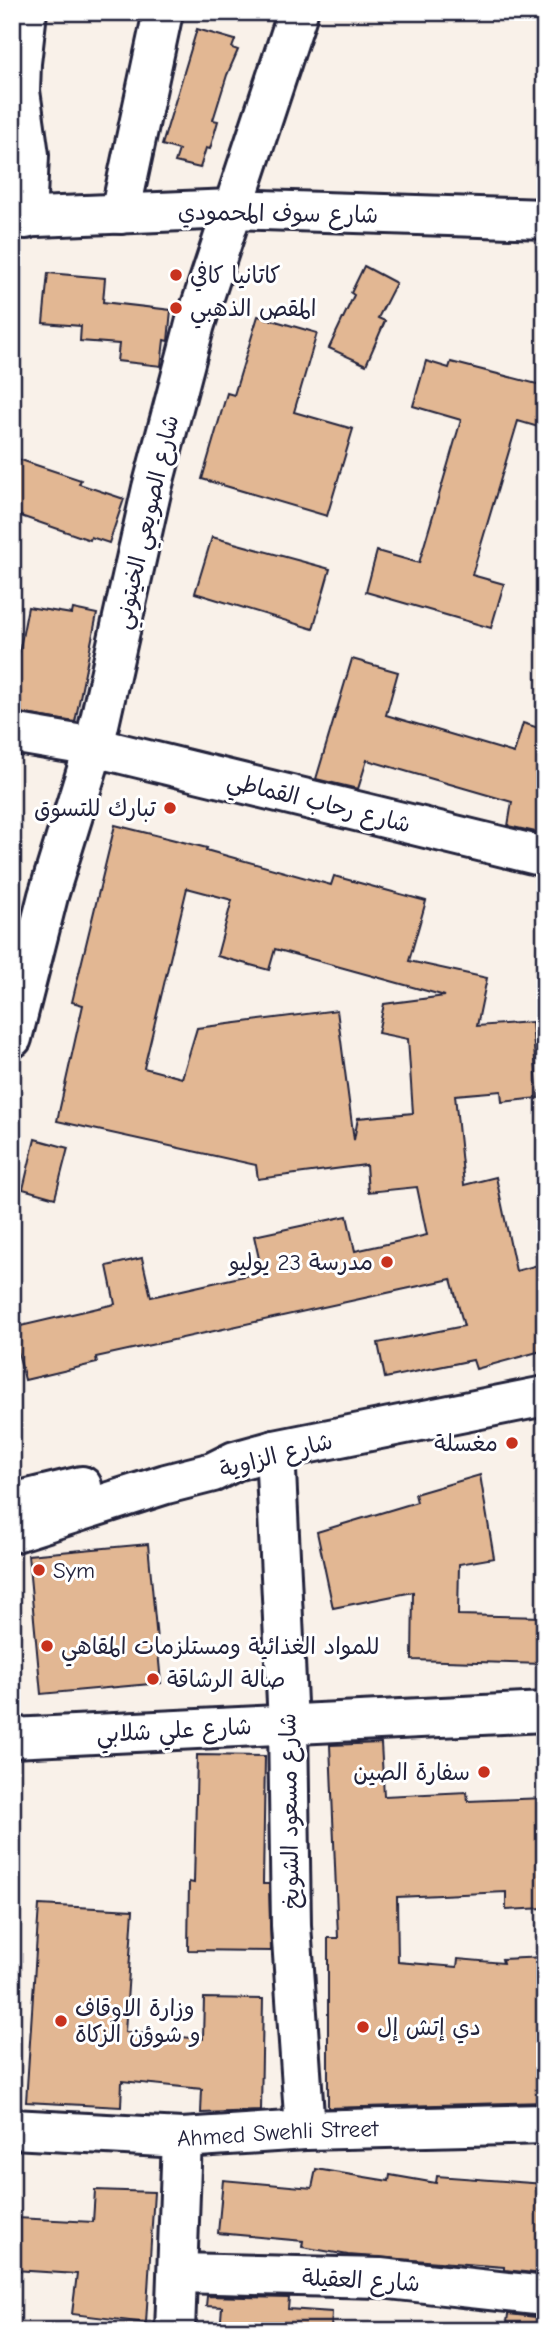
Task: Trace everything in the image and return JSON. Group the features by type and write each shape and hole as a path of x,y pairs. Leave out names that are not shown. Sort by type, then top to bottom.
{"street":[{"path":"19,218 29,155 20,91 20,63 27,12"},
{"path":"120,214 163,12"},
{"name":"شارع الصويعي الخيتوني","path":"12,1038 48,896 94,747 152,488 195,324 298,12"},
{"name":"شارع سوف المحمودي","path":"19,218 232,209 545,219"},
{"name":"شارع رحاب القماطي","path":"12,733 94,747 545,856"},
{"name":"شارع الزاوية","path":"12,1533 275,1450 545,1396"},
{"name":"شارع مسعود الشويخ","path":"275,1450 288,1724 291,1925 305,2130"},
{"path":"12,1503 168,1467 208,1461 235,1461"},
{"name":"شارع علي شلابي","path":"12,1738 545,1712"},
{"name":"Ahmed Swehli Street","path":"12,2129 182,2138 305,2130 545,2124"},
{"path":"175,2331 182,2138"},
{"name":"شارع العقيلة","path":"178,2273 380,2278 545,2296"}],"building":[{"path":"197,29 235,40 232,48 238,50 213,120 218,121 210,149 206,148 200,168 175,162 179,150 162,145"},
{"path":"364,266 396,283 378,318 385,321 366,365 329,348 354,295 351,293"},
{"path":"48,273 105,278 103,302 171,310 168,341 164,340 161,366 117,361 119,344 80,341 81,326 43,323"},
{"path":"258,316 317,333 294,412 353,429 327,516 202,479 227,393 234,395"},
{"path":"426,361 449,368 451,362 545,386 545,429 518,421 472,575 504,584 491,628 366,592 377,551 419,563 461,420 413,406"},
{"path":"12,457 81,480 79,484 124,499 109,543 91,537 90,540 12,513"},
{"path":"212,537 330,569 313,629 195,593"},
{"path":"28,607 72,614 73,609 97,614 75,722 12,712 12,689"},
{"path":"352,659 398,672 386,715 514,753 523,723 545,730 545,834 508,826 512,802 367,760 358,789 316,779"},
{"path":"115,825 207,848 206,850 331,885 334,876 426,901 409,961 487,978 477,1026 532,1022 538,1098 502,1102 501,1091 455,1095 464,1185 496,1177 516,1271 545,1263 545,1350 476,1369 473,1360 385,1378 378,1343 464,1326 451,1279 96,1357 97,1363 25,1380 12,1328 115,1304 107,1266 142,1258 151,1297 262,1272 254,1236 347,1216 355,1251 427,1235 417,1187 368,1192 366,1165 258,1179 256,1165 57,1121 83,1005 72,1002","holes":["187,888 232,900 217,956 269,970 275,949 445,996 384,1004 378,1033 408,1039 413,1113 358,1118 354,1140 337,1010 197,1028 182,1078 144,1068"]},
{"path":"35,1139 68,1148 55,1198 23,1189"},
{"path":"480,1475 494,1558 459,1564 458,1615 545,1617 545,1664 412,1660 413,1592 333,1608 317,1532 417,1502 415,1494"},
{"path":"148,1544 161,1683 41,1694 28,1555"},
{"path":"381,1743 384,1796 467,1792 468,1801 545,1798 545,1908 506,1910 506,1892 397,1897 398,1962 457,1967 458,1959 503,1963 502,1959 545,1957 545,2102 328,2108 328,1938 338,1938 330,1745"},
{"path":"197,1755 265,1756 263,1884 269,1884 271,1951 188,1950 189,1882 194,1883"},
{"path":"39,1905 133,1910 125,2032 203,2039 204,1998 263,1999 261,2111 201,2113 202,2089 122,2081 121,2107 26,2102"},
{"path":"316,2169 389,2181 390,2175 436,2183 437,2176 545,2184 545,2274 504,2270 504,2267 348,2255 302,2247 303,2241 218,2233 223,2180 312,2188"},
{"path":"95,2190 154,2192 146,2323 72,2314 77,2274 14,2270 17,2218 93,2222"},
{"path":"207,2296 289,2298 288,2309 332,2312 331,2331 220,2331 222,2307 206,2306"},
{"path":"508,2314 545,2318 545,2331 506,2331"}],"place":[{"name":"كاتانيا كافي","path":"176,275"},
{"name":"المقص الذهبي","path":"176,308"},
{"name":"تبارك للتسوق","path":"170,808"},
{"name":"مدرسة 23 يوليو","path":"387,1262"},
{"name":"مغسلة","path":"512,1443"},
{"name":"Sym","path":"39,1570"},
{"name":"للمواد الغذائية ومستلزمات المقاهي","path":"47,1646"},
{"name":"صالة الرشاقة","path":"153,1679"},
{"name":"سفارة الصين","path":"484,1772"},
{"name":"وزارة الاوقاف و شوؤن الزكاة","path":"61,2021"},
{"name":"دي إتش إل","path":"363,2027"}]}
